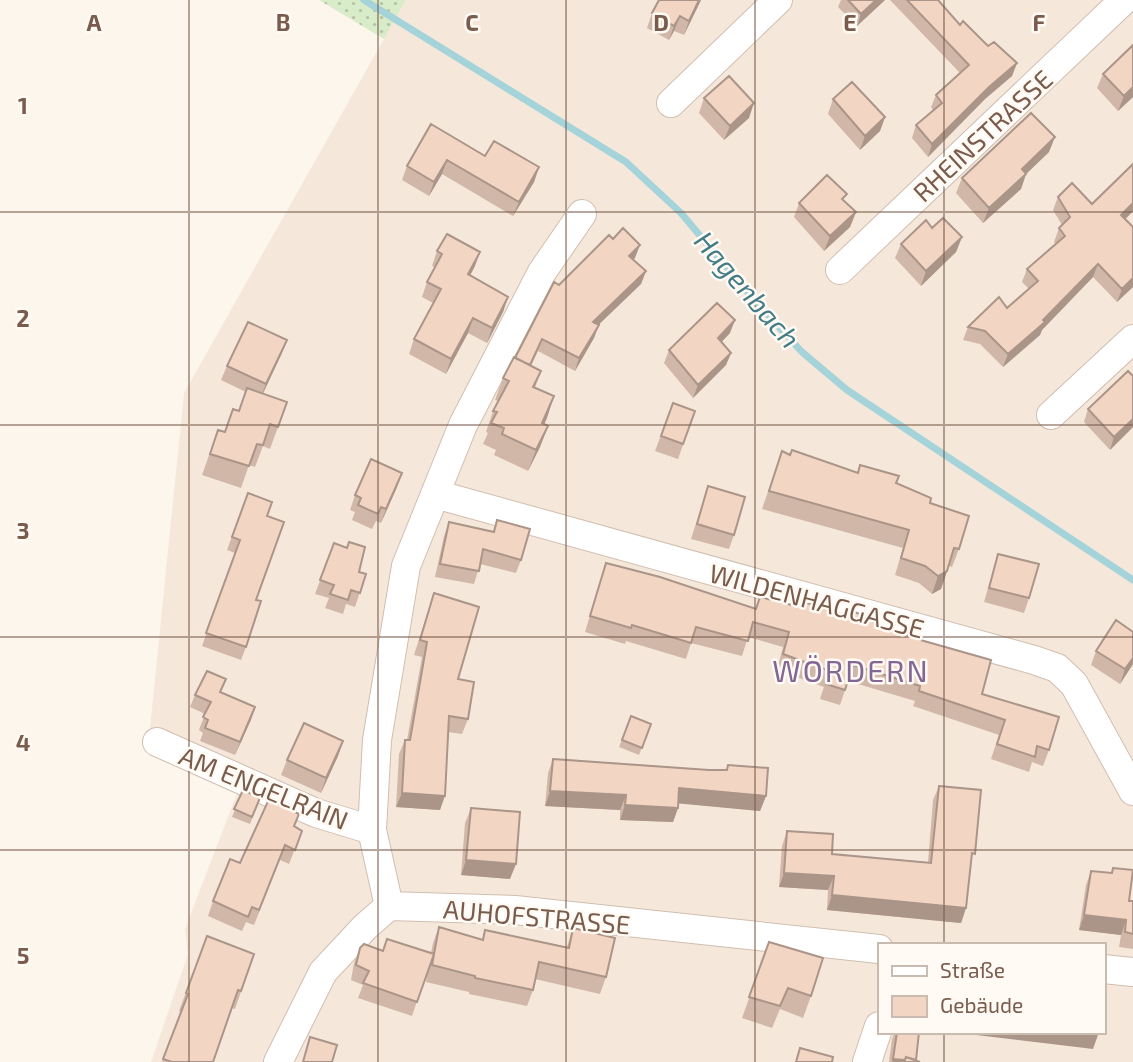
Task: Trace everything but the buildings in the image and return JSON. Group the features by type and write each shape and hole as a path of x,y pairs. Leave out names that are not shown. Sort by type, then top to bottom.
{"street":[{"path":"671,103 778,0"},
{"name":"RHEINSTRASSE","path":"840,270 1125,0"},
{"path":"278,1062 323,972 365,927 389,906 372,830 377,740 406,566 463,425 536,284 582,214"},
{"path":"1051,415 1133,339"},
{"name":"WILDENHAGGASSE","path":"435,494 1058,668 1074,684 1133,791"},
{"name":"AM ENGELRAIN","path":"157,742 316,813 372,830"},
{"name":"AUHOFSTRASSE","path":"389,906 515,910 878,949"},
{"path":"1105,969 1133,972"},
{"path":"867,1062 878,1029"}],"shaded area":[{"path":"406,0 1133,0 1133,1062 151,1062 188,954 185,929 238,791 148,748 184,393"}],"green space":[{"path":"319,0 406,0 384,39"}],"waterway":[{"name":"Hagenbach","path":"364,0 626,162 681,213 802,352 847,390 1133,580"}],"district":[{"name":"WÖRDERN","path":"851,670"}]}
